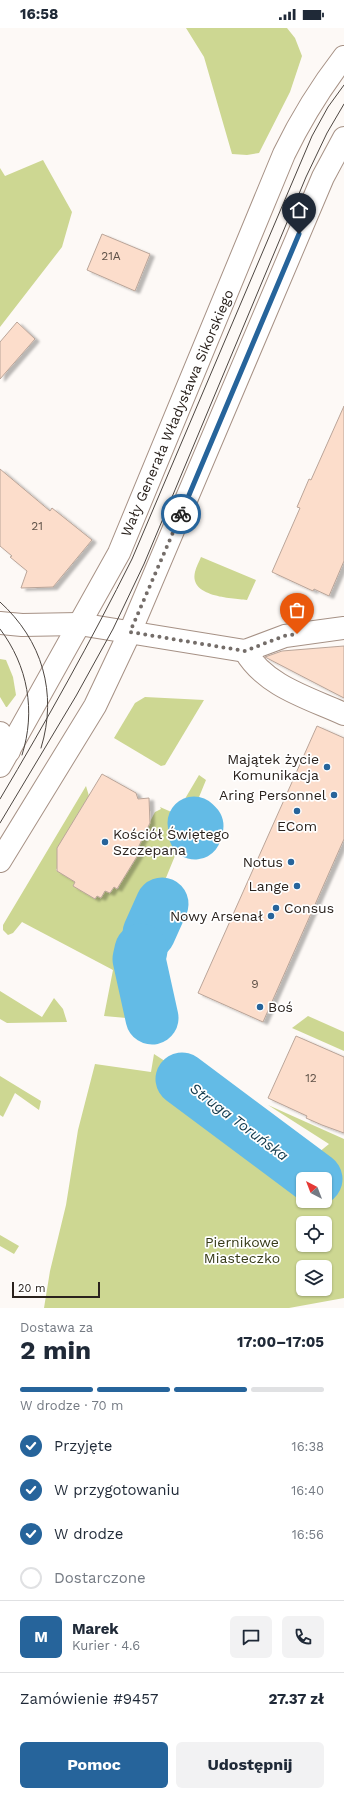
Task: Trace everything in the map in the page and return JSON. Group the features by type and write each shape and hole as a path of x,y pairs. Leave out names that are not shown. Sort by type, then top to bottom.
{"street":[{"name":"Wały Generała Władysława Sikorskiego","path":"3,750 79,624 119,553 284,154 299,124 325,82 344,57"},
{"path":"0,861 94,706 130,632 323,177 344,138"},
{"path":"0,623 22,625 79,624 245,651 284,636 341,622"},
{"path":"245,651 256,667 272,680 344,714"}],"green space":[{"path":"186,28 287,28 295,38 302,56 290,92 259,153 247,155 232,154 204,57"},
{"path":"43,160 72,212 62,247 0,327 0,168 5,176"},
{"path":"201,557 256,580 247,600 213,595 198,587 195,580 195,572"},
{"path":"0,659 6,660 13,677 16,695 7,707 0,697"},
{"path":"145,697 204,700 165,765 161,766 114,738 135,703"},
{"path":"199,775 206,780 134,956 149,1020 104,1016 113,970 22,922 13,933 8,935 3,930 3,925 86,786 89,796 77,815 64,856 56,870 75,882 73,886 77,888 79,885 94,894 92,897 95,899 97,896 101,898 102,889 110,893 114,887 118,889 119,886 114,883 139,853 141,849 137,847 155,812 161,809 160,807 176,814"},
{"path":"0,991 42,1017 54,998 63,1009 67,1022 7,1023 0,1019"},
{"path":"308,1016 344,1032 344,1051 292,1028"},
{"name":"Piernikowe Miasteczko","path":"154,1054 313,1157 329,1144 268,1105 344,1139 344,1298 289,1308 44,1308 50,1271 66,1205 78,1130 95,1064 151,1072"},
{"path":"0,1076 41,1101 39,1110 15,1093 3,1117 0,1115"},
{"path":"0,1235 19,1246 14,1254 0,1246"}],"building":[{"path":"102,234 150,254 135,291 87,270"},
{"path":"17,322 35,339 0,379 0,342"},
{"path":"344,406 344,561 329,596 314,589 313,591 272,572 300,508 297,507 309,479 311,480"},
{"path":"0,469 50,511 52,508 92,540 53,587 21,588 27,571 10,557 12,556 0,546"},
{"path":"344,646 344,698 265,657 282,651"},
{"name":"Nowy Arsenał","path":"317,726 344,738 344,839 263,1022 198,993"},
{"name":"Kościół Świętego Szczepana","path":"102,774 136,793 138,799 149,798 150,823 138,848 141,850 117,889 114,887 110,893 105,891 101,898 97,896 95,899 73,886 75,882 57,871 57,848"},
{"path":"296,1036 344,1057 344,1133 306,1118 307,1116 268,1098"}],"waterway":[{"name":"Struga Toruńska","path":"194,823 197,826 195,833"},
{"name":"Struga Toruńska","path":"149,933 162,904"},
{"name":"Struga Toruńska","path":"141,950 139,959 152,1018"},
{"name":"Struga Toruńska","path":"182,1079 307,1172"}],"tram line":[{"path":"0,799 35,740 101,620 132,559 312,136 328,107 344,85"},
{"path":"0,823 76,696 113,629 144,564 306,177 327,133 344,104"},
{"path":"0,602 15,617 27,633 36,650 43,669 47,688 48,707 46,727 41,748"},
{"path":"0,629 10,643 17,658 27,689 29,706 28,722 22,755"}],"way so far":[{"path":"181,514 130,632 245,651 284,636 297,634"}],"place":[{"name":"Majątek życie Komunikacja","path":"327,767"},
{"name":"Aring Personnel","path":"334,795"},
{"name":"ECom","path":"297,811"},
{"name":"Kościół Świętego Szczepana","path":"105,842"},
{"name":"Notus","path":"291,862"},
{"name":"Lange","path":"297,886"},
{"name":"Consus","path":"276,908"},
{"name":"Nowy Arsenał","path":"271,916"},
{"name":"Boś","path":"260,1007"}],"route":[{"path":"181,514 299,234"}]}
